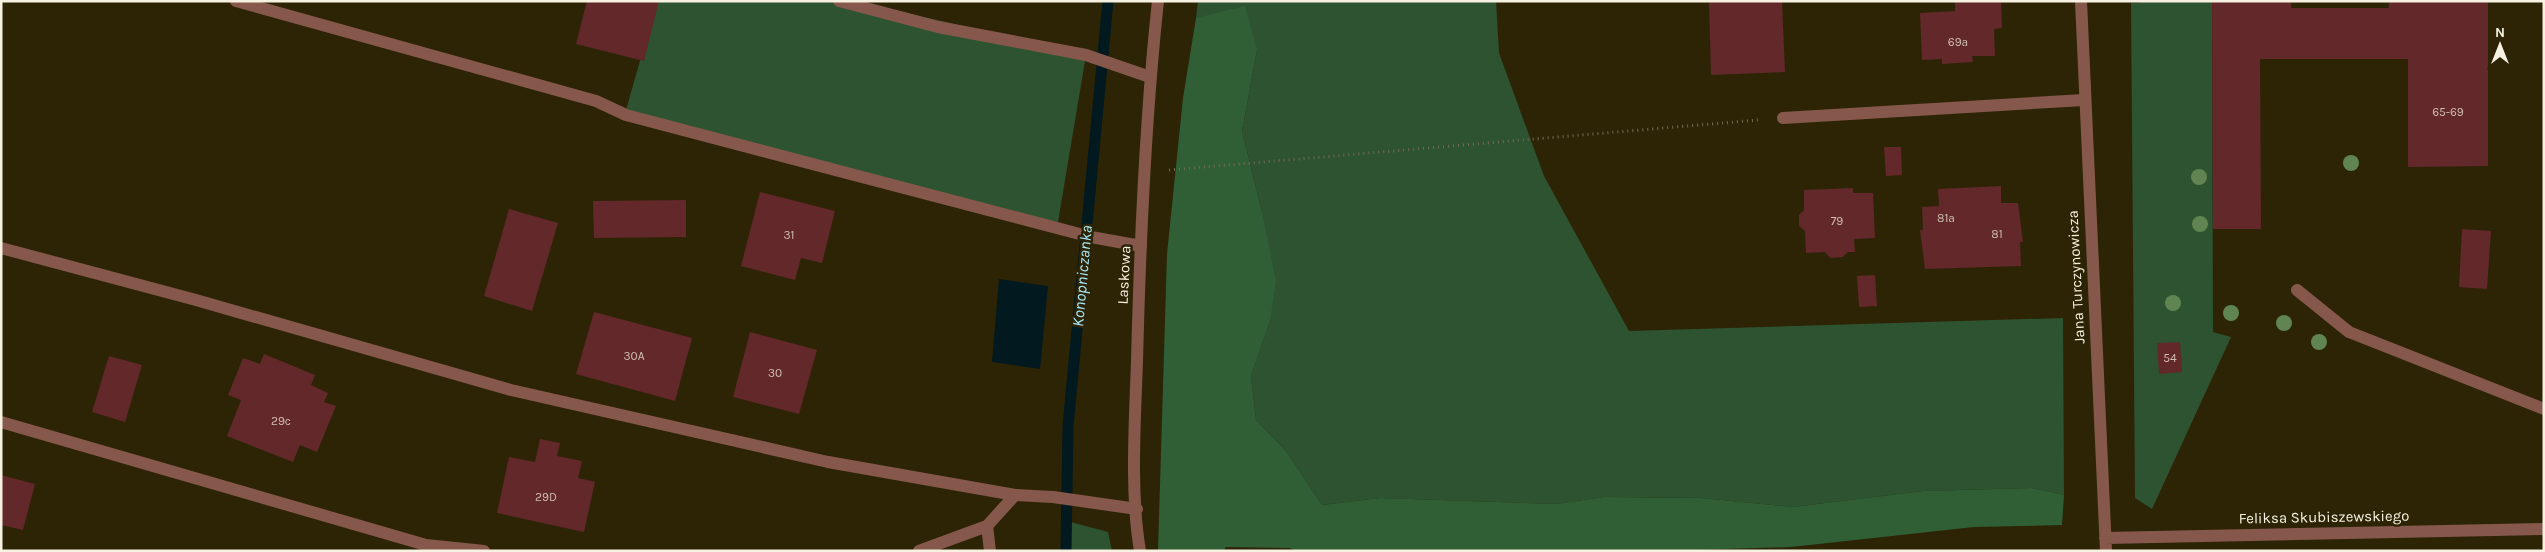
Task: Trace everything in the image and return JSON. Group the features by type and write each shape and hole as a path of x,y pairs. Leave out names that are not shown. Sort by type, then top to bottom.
{"street":[{"path":"236,1 596,101 626,115 1090,237 1141,246"},
{"path":"839,1 938,27 1086,55 1150,77"},
{"name":"Laskowa","path":"1140,551 1134,457 1143,172 1158,1"},
{"name":"Jana Turczynowicza","path":"2081,1 2106,551"},
{"path":"1784,118 2084,100"},
{"path":"1,248 511,390 828,462 1015,495 1053,496 1137,509"},
{"path":"2296,290 2349,332 2544,408"},
{"path":"1,422 426,545 484,551"},
{"path":"919,551 986,526 1015,495"},
{"path":"986,526 990,551"},
{"name":"Feliksa Skubiszewskiego","path":"2105,538 2544,529"}],"path":[{"path":"1143,172 1784,118"}],"green space":[{"path":"657,1 856,1 1086,55 1057,228 626,110"},
{"path":"1198,1 1496,1 1499,53 1544,176 1629,331 2063,318 2064,495 2032,488 1923,491 1793,507 1701,498 1604,497 1556,504 1380,498 1322,505 1287,452 1256,420 1251,376 1270,321 1261,208 1242,131 1257,50 1196,18"},
{"path":"2212,1 2213,332 2231,337 2152,509 2135,498 2131,3"},
{"path":"1245,6 1257,50 1242,131 1261,208 1276,281 1270,321 1251,376 1256,420 1287,452 1322,505 1380,498 1556,504 1604,497 1701,498 1793,507 1923,491 2032,488 2064,495 2062,525 1974,527 1791,547 1665,551 1297,551 1289,548 1226,547 1223,551 1158,551 1167,254 1183,98 1196,18"},
{"path":"1067,521 1108,532 1112,551 1066,551"}],"water":[{"path":"999,279 1048,286 1040,369 992,362"}],"building":[{"path":"587,1 659,1 644,61 576,44"},
{"path":"1709,1 1782,1 1785,72 1711,75"},
{"path":"1955,1 2001,1 2002,28 1994,29 1995,56 1972,56 1973,62 1942,64 1942,59 1922,60 1920,13 1955,11"},
{"path":"2212,1 2291,1 2291,8 2389,8 2389,1 2488,1 2488,166 2408,167 2408,59 2260,59 2261,229 2213,229"},
{"path":"1884,147 1901,147 1902,175 1886,176"},
{"path":"2001,186 2001,203 2018,203 2023,242 2020,242 2021,266 1925,269 1920,230 1923,230 1922,207 1939,206 1938,189"},
{"path":"1853,188 1853,193 1873,193 1875,238 1854,239 1855,252 1848,252 1843,257 1830,258 1825,252 1806,253 1805,231 1799,226 1799,215 1804,210 1804,190"},
{"path":"760,192 835,211 822,263 801,258 795,280 741,266"},
{"path":"686,200 686,237 594,238 593,201"},
{"path":"509,209 558,223 532,311 484,296"},
{"path":"2462,229 2491,231 2487,289 2459,287"},
{"path":"1875,275 1877,306 1859,307 1857,276"},
{"path":"594,312 692,338 675,401 576,374"},
{"path":"750,332 817,350 799,414 733,397"},
{"path":"2180,342 2182,372 2159,374 2157,343"},
{"path":"264,354 315,375 311,385 328,393 324,402 336,406 317,452 300,445 293,462 227,436 241,400 228,395 243,358 260,364"},
{"path":"109,356 142,365 125,422 92,412"},
{"path":"540,439 560,443 557,456 582,461 578,478 595,482 584,532 497,513 509,457 535,462"},
{"path":"1,475 35,484 23,530 1,525"}],"waterway":[{"name":"Konopniczanka","path":"1066,551 1068,426 1108,1"}]}
